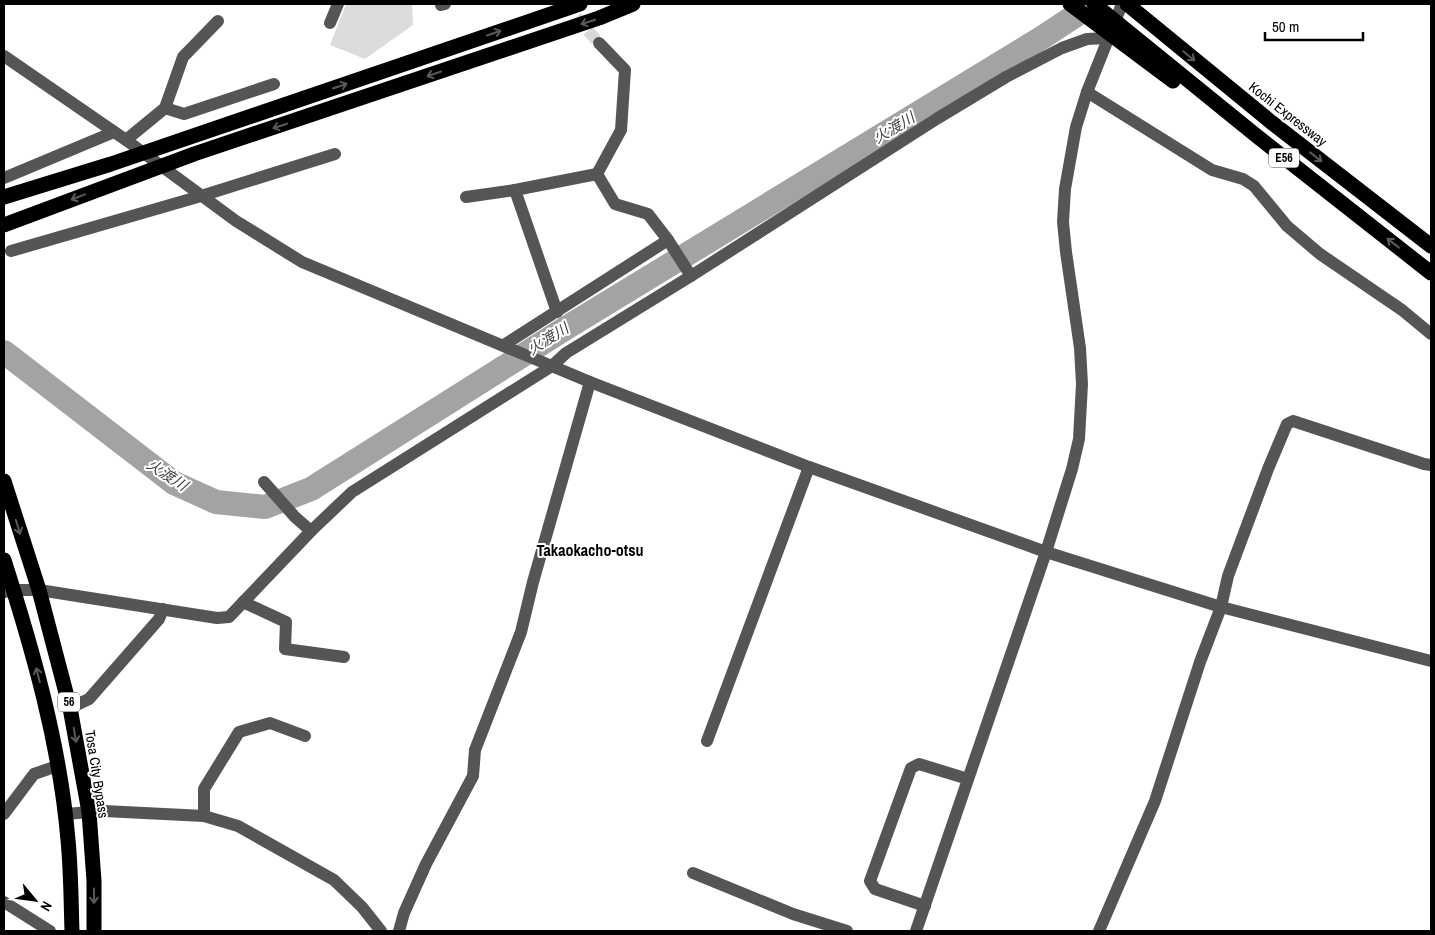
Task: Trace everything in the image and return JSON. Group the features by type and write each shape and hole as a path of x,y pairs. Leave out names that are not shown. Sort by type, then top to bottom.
{"highway":[{"path":"4,197 111,164 580,4"},
{"path":"4,225 194,154 600,18 633,4"},
{"path":"1070,4 1136,46"},
{"path":"1094,4 1136,46"},
{"name":"Kochi Expressway","path":"1127,4 1271,122 1431,246"},
{"name":"E56","path":"1136,46 1201,100 1258,137 1431,273"},
{"name":"Tosa City Bypass","path":"4,481 39,590 70,708 88,812 94,881 94,931"},
{"name":"56","path":"4,560 9,591 39,677 57,766 68,840 72,931"}],"street":[{"path":"330,23 338,4"},
{"path":"916,931 1046,552 1072,469 1078,439 1082,384 1063,222 1069,159 1076,126 1087,92 1122,4"},
{"path":"126,140 165,108 183,57 218,21"},
{"path":"9,591 39,590 217,618 228,616 352,492 689,273 1006,77 1062,48 1087,39 1108,38"},
{"path":"597,174 621,130 625,70 599,43"},
{"path":"4,56 126,140 236,221 302,262 590,382 809,467 1046,552 1221,607 1431,661"},
{"path":"165,108 184,114 274,84"},
{"path":"1087,92 1212,170 1243,179 1254,186 1287,226 1320,254 1402,310 1431,334"},
{"path":"4,178 114,132"},
{"path":"11,251 201,196 334,154"},
{"path":"597,174 615,204 648,214 689,273"},
{"path":"466,197 515,190 597,174"},
{"path":"515,190 557,312"},
{"path":"509,347 557,312 670,244"},
{"path":"398,931 426,864 474,776 475,750 521,632 533,582 590,382"},
{"path":"1099,931 1155,801 1200,662 1221,607 1228,576 1268,469 1288,424 1293,421 1424,464 1431,464"},
{"path":"707,741 809,467"},
{"path":"264,482 295,517 311,531"},
{"path":"243,602 286,622 285,649 344,657"},
{"path":"70,708 89,699 159,619 163,609"},
{"path":"204,816 204,790 240,732 270,723 306,736"},
{"path":"925,906 875,889 870,881 911,768 918,764 968,779"},
{"path":"4,814 34,774 57,766"},
{"path":"65,814 104,811 204,816 238,826 334,880 362,907 381,931"},
{"path":"693,873 794,914 847,931"},
{"path":"4,902 50,931"}],"shaded area":[{"path":"346,4 412,4 413,25 365,59 330,45"}],"waterway":[{"name":"火渡川","path":"4,352 174,483 216,502 265,507 311,489 566,328 1043,37 1093,4"}],"tunnel":[{"path":"564,4 599,43"}],"district":[{"name":"Takaokacho-otsu","path":"590,550"}]}
